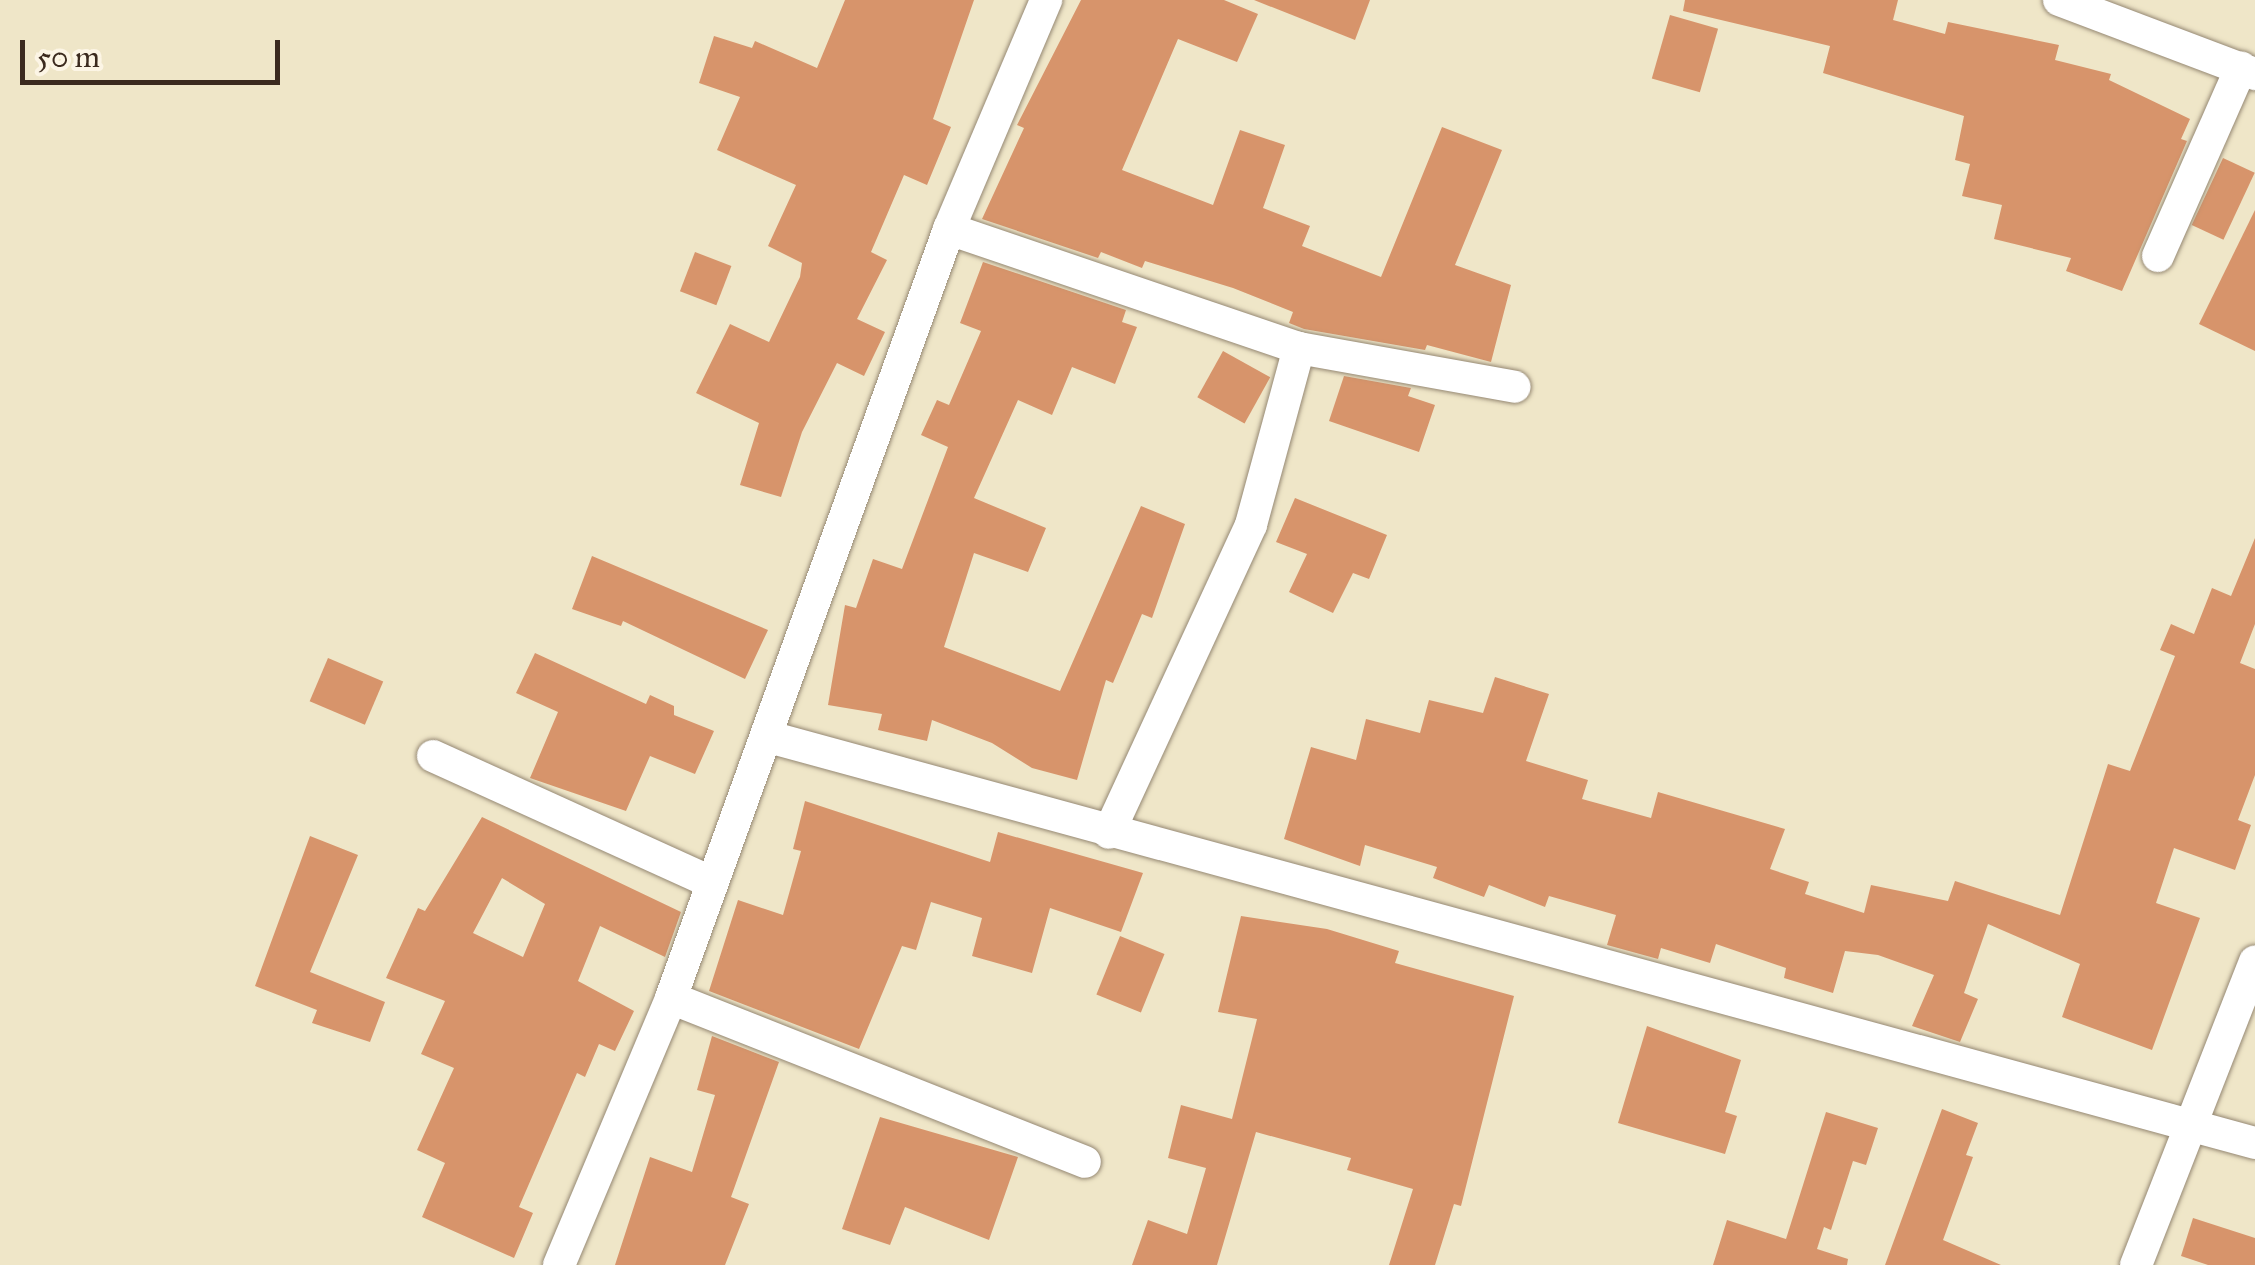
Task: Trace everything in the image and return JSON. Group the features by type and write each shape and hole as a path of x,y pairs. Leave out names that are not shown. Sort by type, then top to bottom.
{"street":[{"path":"560,1265 671,998 949,229 1046,0"},
{"path":"2059,0 2248,71 2158,256"},
{"path":"949,229 1299,348 1515,387"},
{"path":"1109,833 1251,525 1299,348"},
{"path":"768,737 1109,833 2194,1122 2255,1142"},
{"path":"433,756 712,882"},
{"path":"2136,1265 2255,960"},
{"path":"671,998 1084,1162"}],"building":[{"path":"845,0 974,0 933,119 951,127 927,185 904,175 871,252 887,260 857,319 885,332 864,376 837,363 802,432 781,497 740,485 759,423 696,393 730,324 769,342 800,277 802,263 768,246 796,185 717,150 740,97 699,83 714,36 752,48 755,41 817,68"},
{"path":"1081,0 1224,0 1258,14 1237,62 1178,39 1122,170 1213,205 1240,130 1285,145 1263,208 1310,226 1302,246 1381,277 1442,127 1502,150 1455,265 1511,285 1491,362 1427,345 1425,350 1304,329 1289,323 1293,312 1233,288 1145,261 1142,268 1101,252 1098,258 982,219 1024,128 1017,125"},
{"path":"1254,0 1370,0 1355,40"},
{"path":"1685,0 1898,0 1893,20 1945,34 1948,22 2059,45 2055,60 2111,74 2109,80 2190,119 2181,139 2187,141 2122,291 2066,271 2071,258 1994,239 2002,205 1962,196 1970,164 1955,160 1964,116 1823,73 1830,46 1683,11"},
{"path":"1670,15 1718,29 1700,92 1652,78"},
{"path":"2223,158 2255,173 2223,240 2192,225"},
{"path":"2255,210 2255,351 2199,324"},
{"path":"695,252 731,266 716,305 680,291"},
{"path":"983,262 1126,310 1122,322 1137,327 1115,384 1072,367 1052,415 1018,400 974,498 1046,528 1028,572 974,553 944,647 1060,691 1141,506 1185,524 1152,618 1142,614 1113,683 1106,680 1077,780 1032,768 992,743 932,720 927,741 878,730 882,714 828,705 845,605 856,608 873,559 902,569 948,447 921,435 937,400 949,405 981,331 960,323"},
{"path":"1223,351 1270,377 1245,424 1197,397"},
{"path":"1344,376 1411,388 1408,396 1435,405 1419,452 1329,421"},
{"path":"1295,498 1387,535 1369,579 1353,573 1333,613 1289,592 1307,554 1276,542"},
{"path":"2255,538 2255,624 2240,663 2255,669 2255,775 2238,820 2251,825 2235,870 2174,848 2156,903 2200,918 2152,1050 2062,1017 2080,964 1988,924 1964,993 1978,999 1960,1042 1912,1026 1934,975 1878,955 1845,951 1833,993 1784,978 1786,968 1716,944 1710,963 1661,948 1658,959 1607,945 1616,915 1549,896 1545,907 1489,885 1484,897 1433,878 1437,867 1365,845 1360,866 1284,839 1311,747 1356,760 1366,719 1420,733 1429,700 1483,713 1495,677 1549,694 1526,761 1588,780 1582,799 1651,818 1658,792 1785,829 1770,869 1809,882 1805,894 1864,913 1871,885 1948,901 1955,881 2060,915 2108,764 2130,771 2175,656 2160,650 2171,624 2194,634 2212,588 2231,596"},
{"path":"592,556 768,630 745,679 623,621 621,626 572,609"},
{"path":"535,653 646,704 650,695 674,706 674,715 714,731 695,774 650,756 626,811 530,778 558,712 516,693"},
{"path":"328,658 383,681 365,725 310,701"},
{"path":"805,801 990,862 998,832 1143,873 1121,932 1050,908 1032,973 972,956 982,918 931,902 916,950 902,946 859,1049 709,991 738,900 783,915 801,851 793,849"},
{"path":"482,817 681,912 665,957 600,926 578,981 634,1011 615,1051 599,1044 585,1077 577,1073 519,1207 533,1213 514,1258 422,1217 445,1163 417,1150 454,1068 421,1054 445,1001 386,978 418,908 425,911","holes":["502,878 545,904 523,957 473,933"]},
{"path":"310,836 358,855 310,972 385,1002 370,1042 312,1023 317,1010 255,986"},
{"path":"1241,916 1327,929 1399,951 1395,963 1514,996 1461,1206 1454,1204 1435,1265 1389,1265 1413,1189 1347,1170 1351,1158 1256,1132 1217,1265 1132,1265 1148,1220 1187,1234 1206,1168 1168,1158 1181,1105 1232,1119 1257,1019 1218,1012"},
{"path":"1120,936 1165,954 1141,1012 1096,994"},
{"path":"1647,1026 1741,1060 1725,1112 1737,1116 1725,1154 1618,1123"},
{"path":"712,1036 779,1062 731,1197 749,1204 725,1265 615,1265 650,1157 692,1172 715,1095 697,1090"},
{"path":"1942,1109 1978,1123 1966,1155 1973,1157 1943,1240 2001,1265 1885,1265"},
{"path":"1826,1112 1878,1128 1866,1165 1853,1161 1831,1230 1824,1227 1817,1249 1848,1259 1847,1265 1713,1265 1727,1220 1786,1239"},
{"path":"880,1117 1018,1157 989,1240 905,1207 890,1245 842,1229"},
{"path":"2193,1218 2255,1238 2255,1265 2208,1265 2181,1256"}]}
